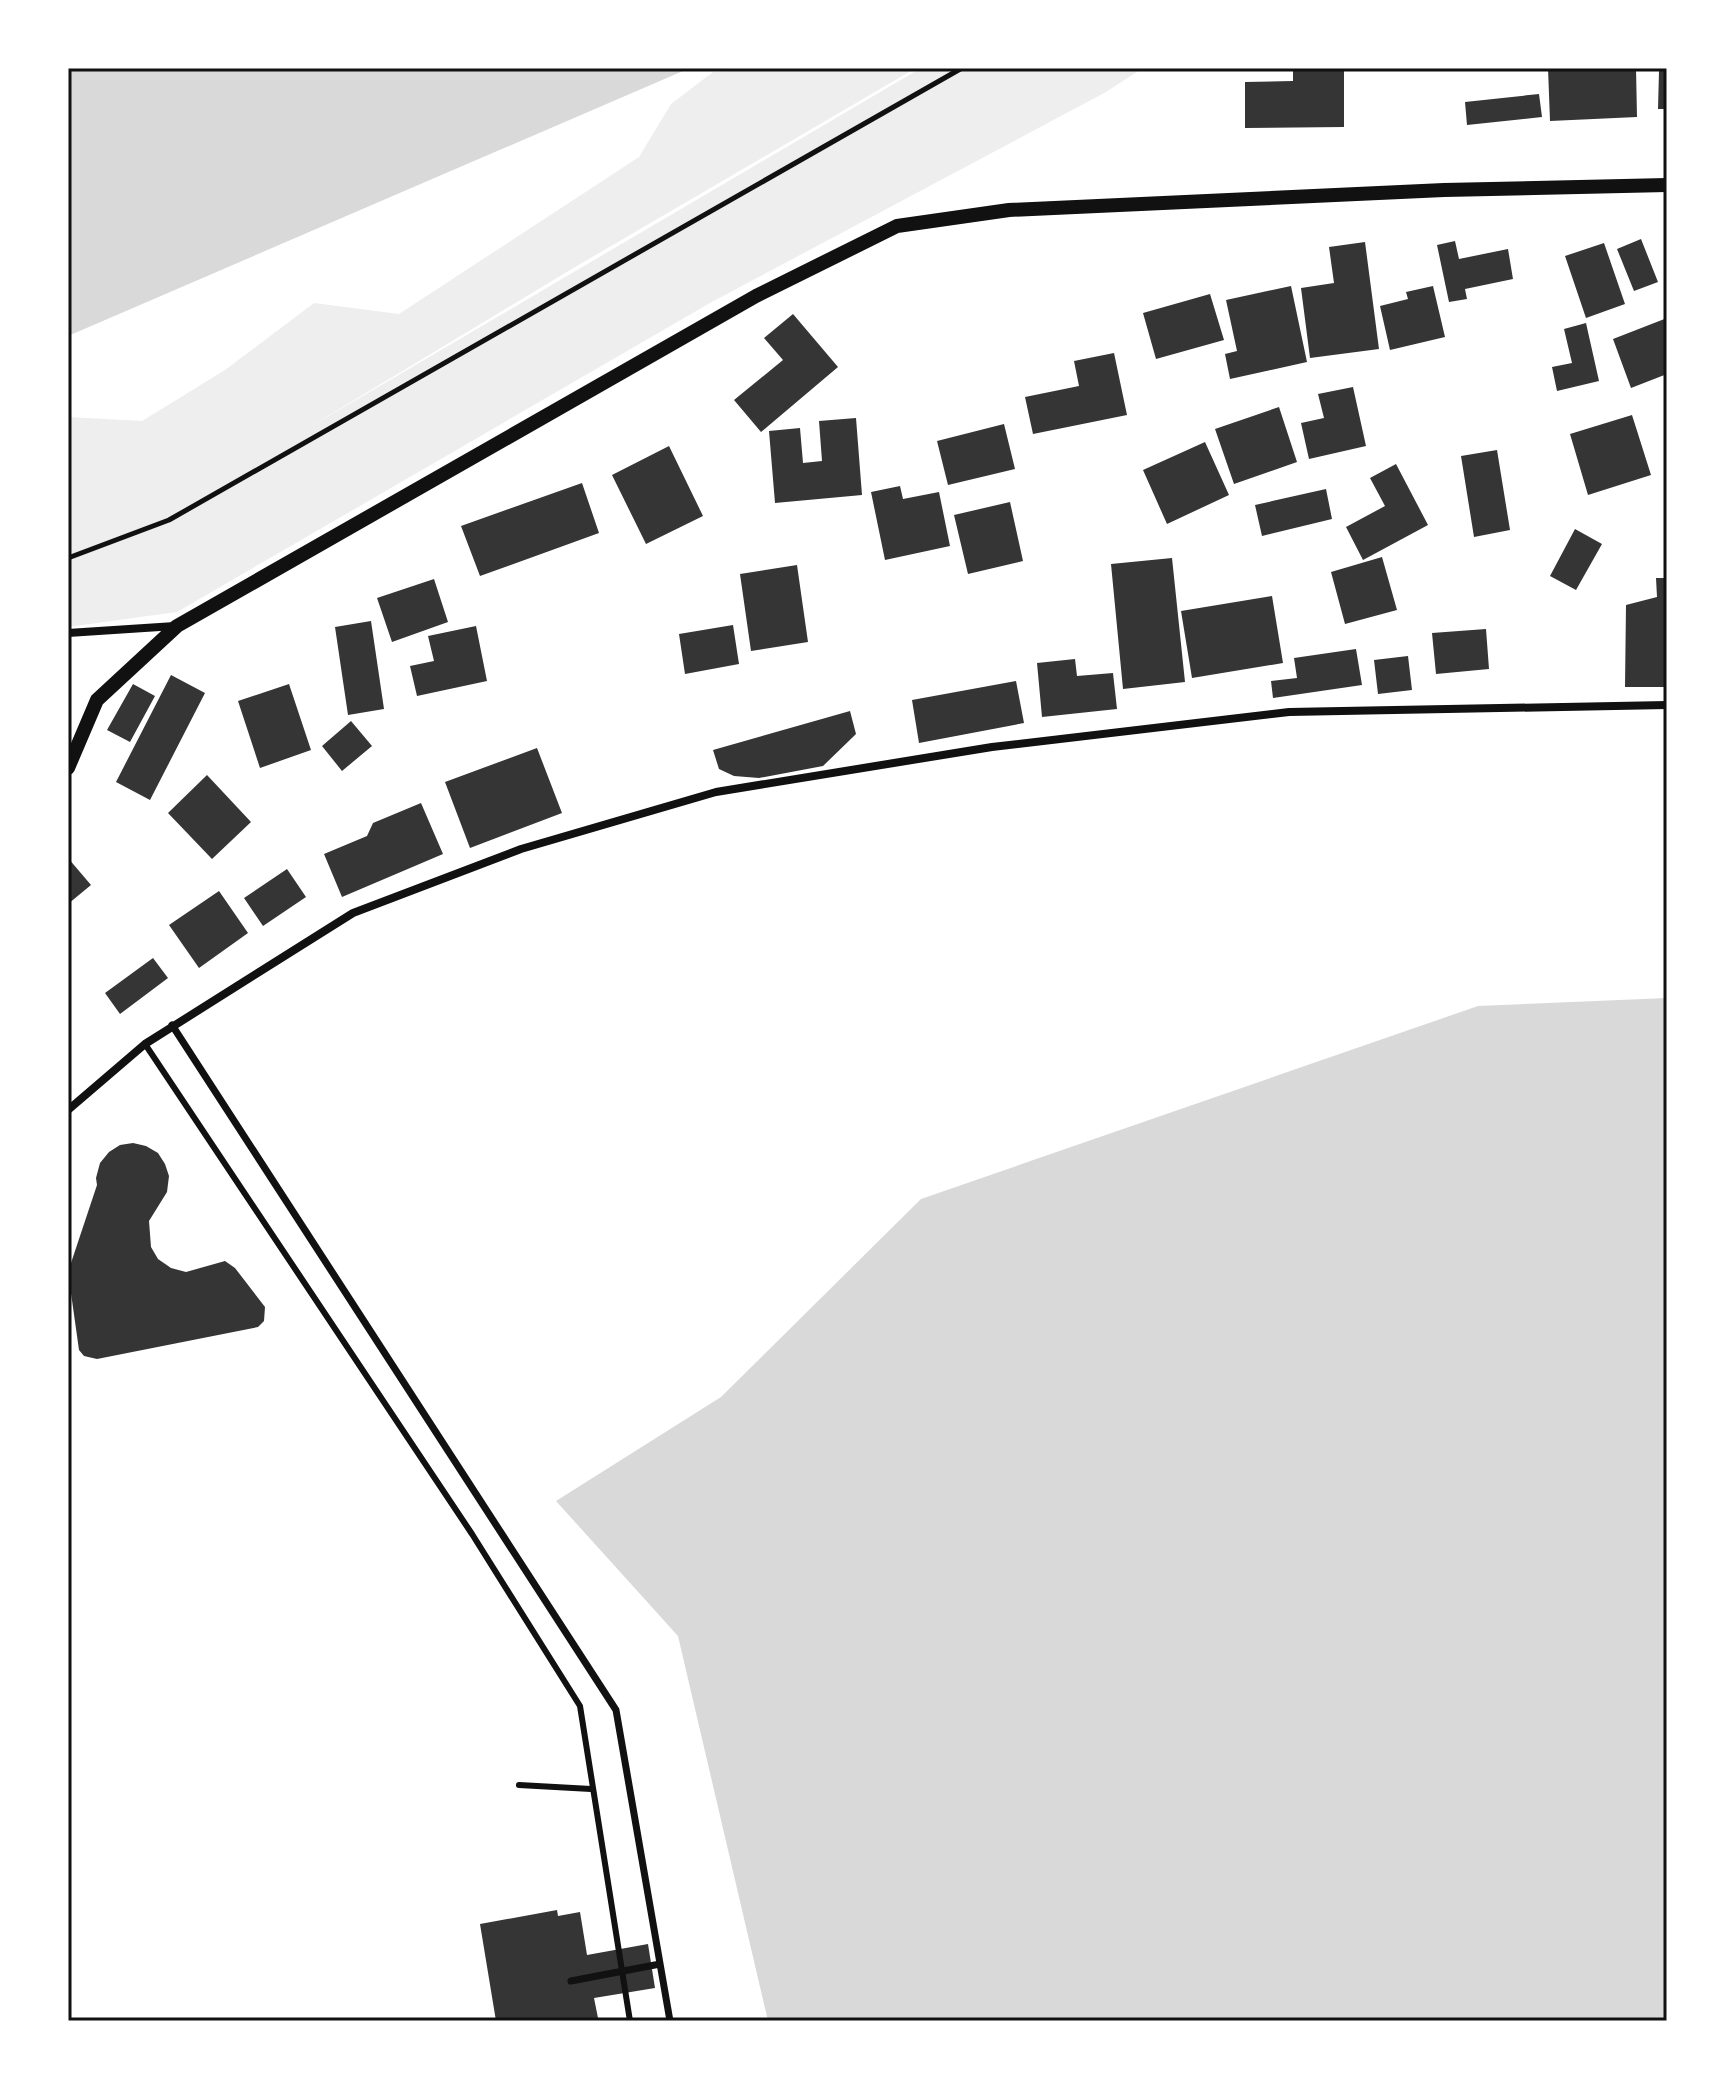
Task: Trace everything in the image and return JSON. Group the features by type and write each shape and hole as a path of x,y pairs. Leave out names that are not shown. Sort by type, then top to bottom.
{"street":[{"path":"68,768 97,700 177,626 756,296 897,226 1024,209 1444,190 1667,185"},
{"path":"68,633 177,626"},
{"path":"68,1110 172,1025 353,913 521,849 716,792 992,747 1289,712 1667,705"},
{"path":"172,1025 616,1710 670,2021"},
{"path":"571,1981 660,1964"}],"lane":[{"path":"145,1044 472,1534 580,1706 630,2021"},
{"path":"519,1785 591,1789"}],"path":[{"path":"68,558 169,520 962,68"}],"shaded area":[{"path":"68,68 690,68 68,336"},
{"path":"782,68 916,68 570,270 298,434 921,68 1143,68 1106,92 710,303 177,612 68,627 68,417 142,421 225,370 314,303 399,314 639,157 671,104 713,72"},
{"path":"1667,998 1667,2021 768,2021 678,1636 556,1501 721,1397 921,1199 1478,1006"}],"building":[{"path":"1293,68 1344,68 1344,127 1245,128 1245,82 1293,81"},
{"path":"1548,68 1636,68 1637,117 1550,121"},
{"path":"1659,71 1667,71 1667,109 1658,109"},
{"path":"1539,94 1542,117 1467,125 1465,102"},
{"path":"1641,239 1658,282 1634,291 1617,249"},
{"path":"1455,241 1459,259 1508,249 1513,279 1465,289 1467,299 1449,302 1437,245"},
{"path":"1365,242 1379,349 1310,358 1301,288 1334,283 1329,247"},
{"path":"1604,243 1625,304 1586,318 1565,256"},
{"path":"1291,286 1307,362 1230,379 1225,354 1237,351 1226,300"},
{"path":"1433,286 1445,337 1390,350 1380,306 1408,299 1406,292"},
{"path":"1210,294 1224,340 1156,359 1143,313"},
{"path":"793,314 838,367 761,432 734,400 783,360 764,338"},
{"path":"1667,318 1667,374 1631,388 1613,339"},
{"path":"1586,323 1599,381 1557,391 1552,367 1572,363 1564,329"},
{"path":"1114,353 1127,415 1033,434 1025,397 1079,386 1074,361"},
{"path":"1353,387 1366,446 1309,459 1301,423 1324,418 1318,394"},
{"path":"1279,407 1297,462 1234,484 1215,429"},
{"path":"1632,415 1651,475 1588,495 1570,434"},
{"path":"856,418 862,495 775,503 769,431 800,428 803,463 822,461 819,421"},
{"path":"1004,424 1015,469 948,485 937,441"},
{"path":"1205,442 1229,495 1167,524 1143,470"},
{"path":"669,446 703,516 646,544 612,475"},
{"path":"1497,450 1510,530 1474,537 1461,456"},
{"path":"1396,464 1428,525 1363,560 1346,527 1385,506 1370,478"},
{"path":"582,483 599,533 480,576 461,526"},
{"path":"900,486 903,499 939,492 950,546 885,560 871,492"},
{"path":"1326,489 1332,519 1262,536 1255,505"},
{"path":"1010,502 1023,561 968,574 954,515"},
{"path":"1575,529 1602,544 1576,590 1550,576"},
{"path":"1382,557 1397,610 1345,624 1331,572"},
{"path":"1172,558 1185,682 1123,689 1111,564"},
{"path":"797,565 808,642 751,651 740,574"},
{"path":"1656,578 1667,578 1667,687 1625,687 1626,605 1657,597"},
{"path":"434,579 448,622 392,642 377,598"},
{"path":"1272,596 1283,663 1192,678 1181,611"},
{"path":"371,621 384,709 348,715 335,627"},
{"path":"733,625 739,664 685,674 679,634"},
{"path":"476,626 487,681 417,696 410,666 434,661 428,636"},
{"path":"1486,629 1489,669 1436,674 1432,633"},
{"path":"1356,649 1362,685 1273,698 1271,681 1297,678 1294,658"},
{"path":"1408,656 1412,690 1378,694 1374,660"},
{"path":"1075,659 1077,676 1113,673 1117,709 1042,717 1037,663"},
{"path":"171,675 205,693 150,800 116,782"},
{"path":"1016,681 1024,723 919,743 912,700"},
{"path":"133,684 155,696 130,742 107,730"},
{"path":"289,684 311,750 260,768 238,701"},
{"path":"850,711 856,734 823,766 759,778 734,776 719,769 713,750"},
{"path":"351,721 372,746 342,771 322,746"},
{"path":"537,748 562,813 470,848 445,782"},
{"path":"207,775 251,822 212,859 168,813"},
{"path":"421,803 443,854 342,897 324,854 367,836 373,823"},
{"path":"68,858 91,885 68,904"},
{"path":"287,869 306,897 263,926 244,898"},
{"path":"219,891 248,933 199,968 169,925"},
{"path":"153,958 168,978 120,1014 105,993"},
{"path":"133,1143 158,1153 169,1176 167,1192 149,1221 151,1247 158,1259 171,1268 186,1272 225,1261 235,1268 265,1307 264,1321 258,1327 97,1359 84,1356 79,1350 68,1272 97,1185 100,1163 120,1145"},
{"path":"557,1910 558,1916 580,1912 587,1955 648,1944 655,1988 594,1998 598,2018 579,2021 496,2021 480,1924"}]}
